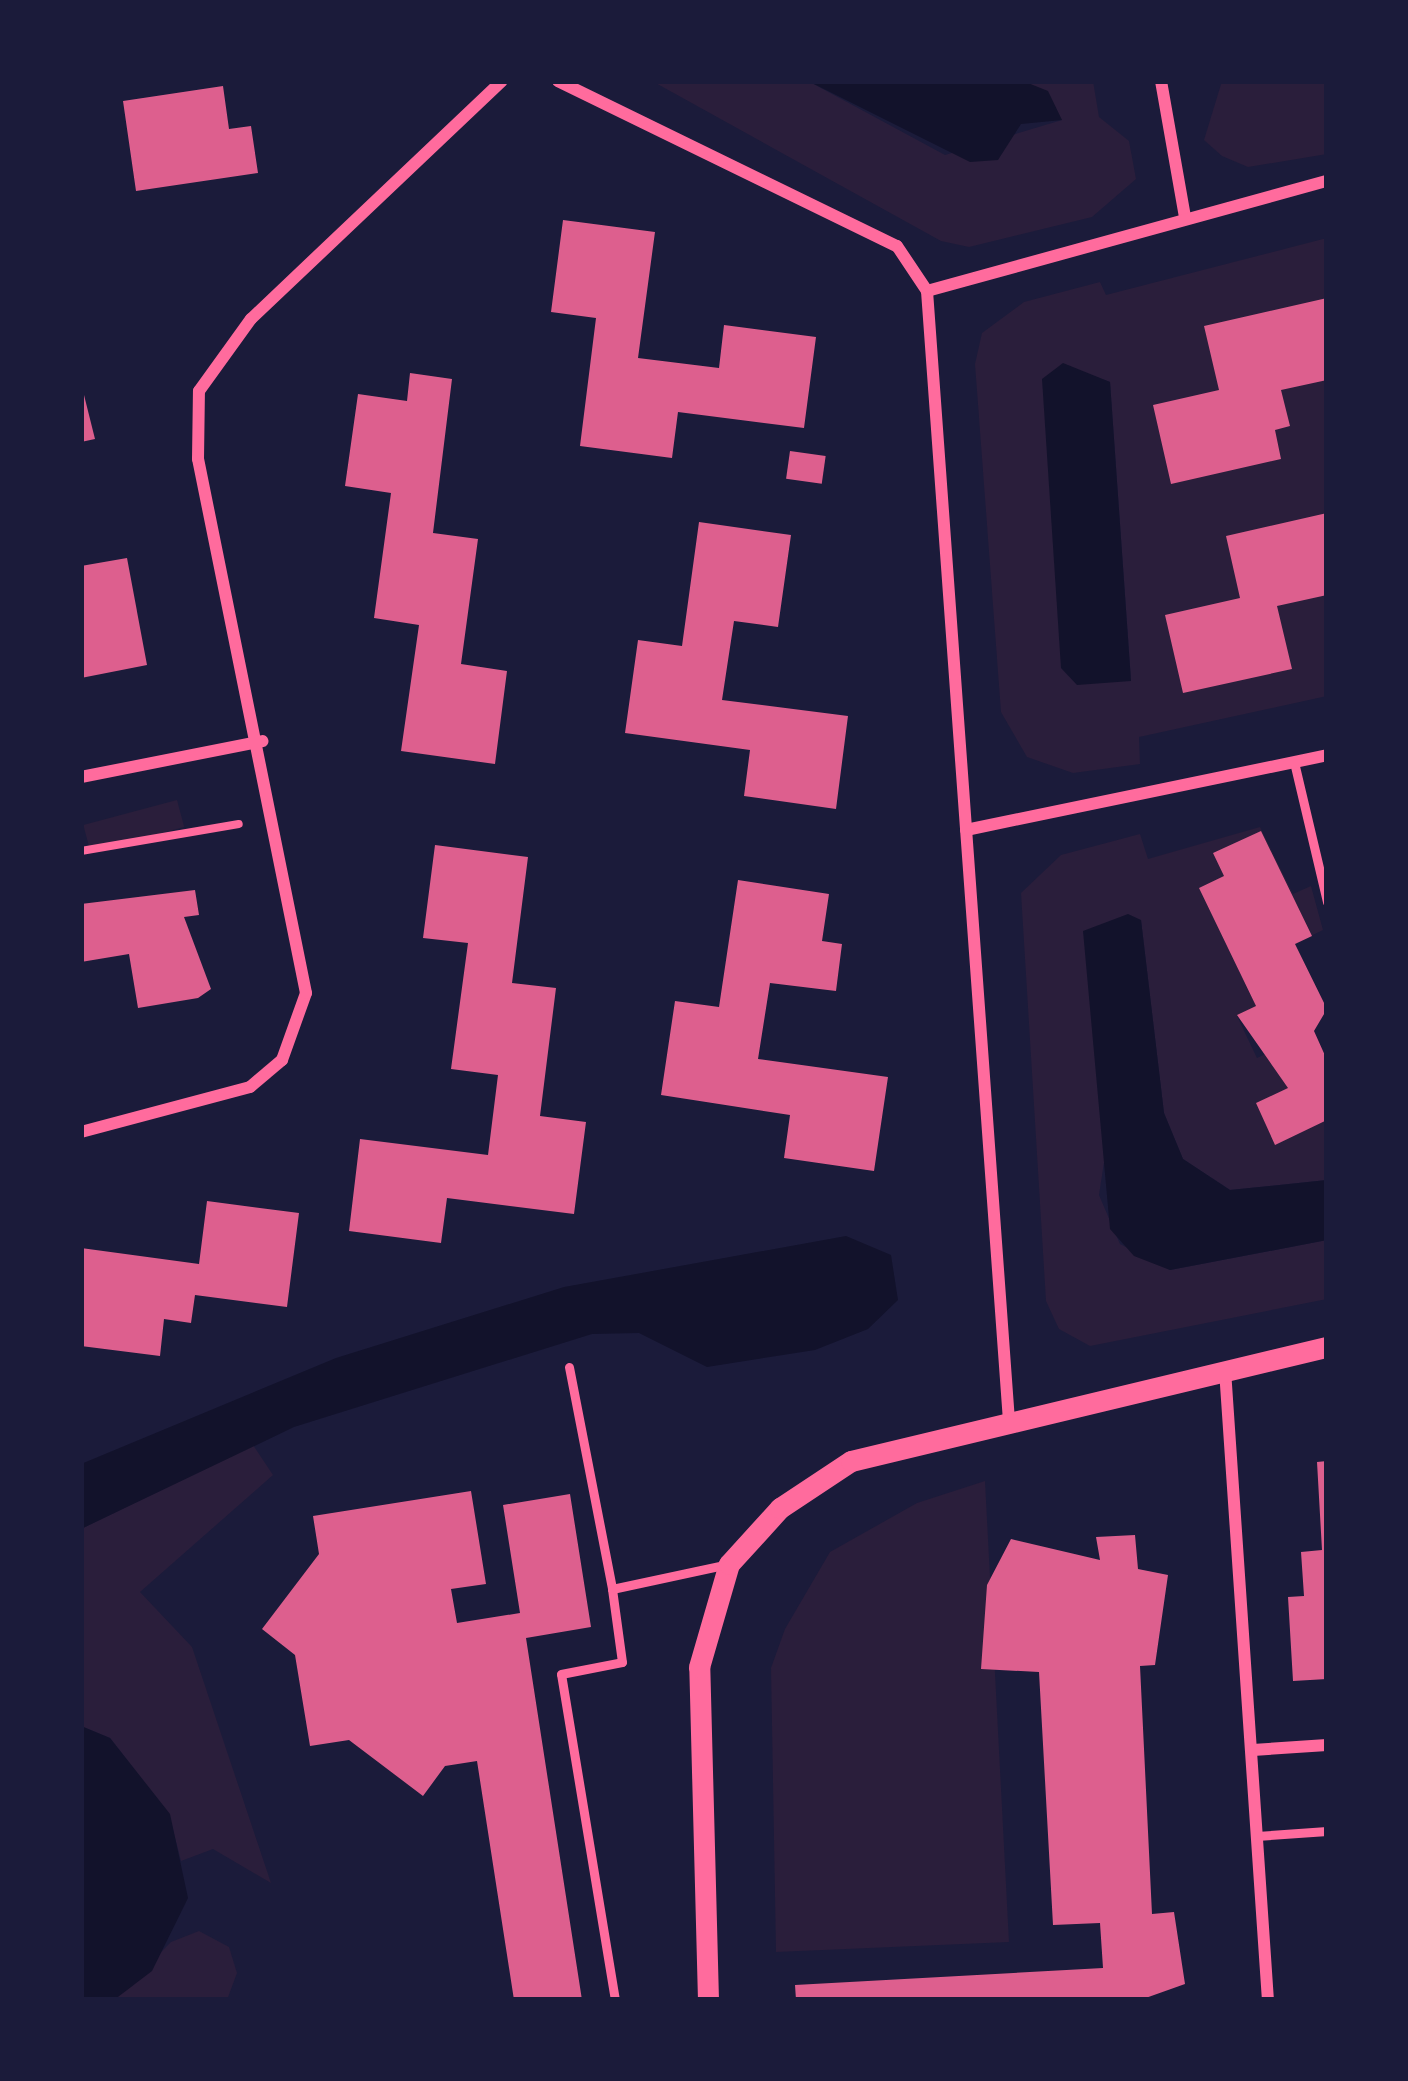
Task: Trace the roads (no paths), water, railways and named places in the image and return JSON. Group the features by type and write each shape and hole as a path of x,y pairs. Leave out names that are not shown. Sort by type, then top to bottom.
{"street":[{"path":"81,1132 250,1087 282,1060 306,993 262,741 198,459 199,391 250,319 502,81"},
{"path":"558,81 897,246 927,291 1009,1422"},
{"path":"1161,81 1186,217"},
{"path":"927,291 1327,181"},
{"path":"81,777 262,741"},
{"path":"966,830 1327,754"},
{"path":"708,2000 699,1667 729,1564 779,1508 851,1461 1327,1347"},
{"path":"1225,1369 1268,2000"},
{"path":"1253,1750 1327,1745"}],"lane":[{"path":"1294,761 1327,902"},
{"path":"569,1366 622,1661 561,1674 615,2000"},
{"path":"612,1588 729,1564"},
{"path":"1257,1836 1327,1832"}]}
